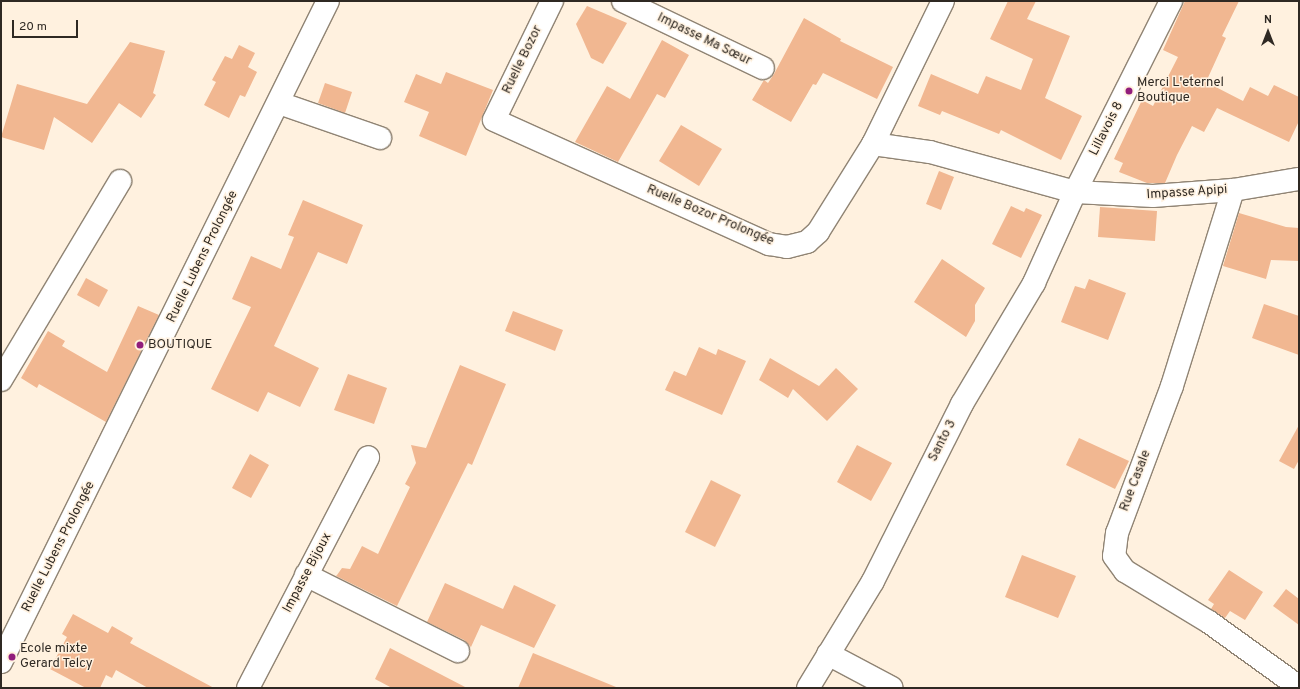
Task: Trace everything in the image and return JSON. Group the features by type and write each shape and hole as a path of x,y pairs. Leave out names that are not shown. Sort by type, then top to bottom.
{"street":[{"name":"Ruelle Lubens Prolongée","path":"1,662 328,1"},
{"name":"Ruelle Bozor","path":"494,120 552,1"},
{"name":"Impasse Ma Sœur","path":"622,1 763,68"},
{"name":"Ruelle Bozor Prolongée","path":"494,120 769,244 787,247 807,242 818,232 873,144 943,1"},
{"name":"Lillavois 8","path":"1075,192 1171,1"},
{"path":"278,103 380,138"},
{"name":"Impasse Apipi","path":"873,144 930,152 1075,192 1153,196 1233,190 1299,179"},
{"path":"1,380 120,181"},
{"name":"Rue Casale","path":"1233,190 1172,386 1117,532 1114,556 1125,571 1209,622 1299,687"},
{"name":"Santo 3","path":"808,688 873,581 962,404 1034,283 1075,192"},
{"name":"Impasse Bijoux","path":"248,688 368,458"},
{"path":"306,575 458,651"},
{"path":"828,654 892,688"}],"building":[{"path":"1008,1 1036,1 1027,19 1070,36 1045,98 1082,116 1061,160 1001,130 999,134 942,111 940,115 918,106 931,74 978,94 986,76 1021,90 1033,59 990,39"},
{"path":"1185,1 1239,1 1222,36 1226,38 1206,82 1243,101 1250,87 1268,96 1274,85 1299,97 1299,121 1289,142 1217,108 1204,132 1192,126 1165,183 1147,183 1119,172 1123,163 1114,159 1142,100 1153,106 1178,57 1163,50"},
{"path":"587,6 627,23 603,64 591,58 576,24"},
{"path":"804,18 841,39 840,41 893,67 877,99 823,73 816,85 813,84 791,122 752,100 764,80 768,83 774,74"},
{"path":"662,40 689,55 665,98 657,94 618,162 575,142 607,86 630,99"},
{"path":"130,42 165,51 153,93 156,95 141,118 119,103 92,143 54,117 44,150 1,137 17,84 87,104"},
{"path":"239,45 255,53 248,67 257,72 245,97 240,95 229,118 204,105 216,82 212,80 225,56 232,59"},
{"path":"446,72 493,90 466,156 419,136 429,112 404,102 416,74 441,84"},
{"path":"325,83 352,92 345,113 318,103"},
{"path":"681,125 722,149 699,186 659,161"},
{"path":"939,171 954,177 941,210 926,204"},
{"path":"303,200 363,225 347,264 318,252 274,346 319,368 300,407 268,392 258,412 211,389 251,307 232,299 251,256 281,269 294,237 288,235"},
{"path":"1011,206 1024,212 1026,208 1042,215 1021,258 992,244"},
{"path":"1100,207 1157,211 1155,241 1098,237"},
{"path":"1239,213 1286,227 1299,228 1299,261 1271,260 1266,279 1223,266"},
{"path":"942,259 985,288 975,305 975,321 966,337 914,302"},
{"path":"86,278 108,290 99,307 77,295"},
{"path":"1089,279 1126,293 1108,340 1061,322 1075,286 1085,289"},
{"path":"1264,304 1299,316 1299,355 1252,338"},
{"path":"138,306 159,315 106,422 39,384 37,388 21,378 48,331 65,341 62,346 107,372"},
{"path":"513,311 563,330 555,351 505,331"},
{"path":"699,347 716,355 718,349 746,361 722,415 665,390 674,371 686,376"},
{"path":"770,358 819,386 836,368 858,389 827,421 793,389 788,398 759,380"},
{"path":"460,365 506,384 472,465 468,463 397,606 336,576 342,568 350,569 362,546 378,554 410,487 405,484 416,463 411,445 426,448"},
{"path":"348,374 387,388 374,424 334,410"},
{"path":"1299,425 1299,460 1294,469 1279,461"},
{"path":"1079,438 1129,461 1115,489 1066,465"},
{"path":"857,445 892,463 871,501 837,482"},
{"path":"250,454 269,465 251,498 232,488"},
{"path":"711,480 741,495 715,547 685,532"},
{"path":"1022,555 1076,576 1058,618 1005,597"},
{"path":"1229,570 1263,592 1245,620 1230,611 1225,618 1211,609 1214,604 1208,600"},
{"path":"445,583 503,609 514,585 556,605 534,648 481,625 471,647 464,640 427,622"},
{"path":"1286,589 1299,599 1299,625 1273,606"},
{"path":"73,614 108,633 112,626 133,638 130,643 214,688 148,688 116,670 112,678 106,675 100,688 86,688 50,669 67,637 62,634"},
{"path":"390,648 467,688 392,688 375,679"},
{"path":"533,653 616,687 616,688 518,688"}],"place":[{"name":"Merci L'eternel Boutique","path":"1129,91"},
{"name":"BOUTIQUE","path":"140,345"},
{"name":"Ecole mixte Gerard Telcy","path":"12,657"}]}
